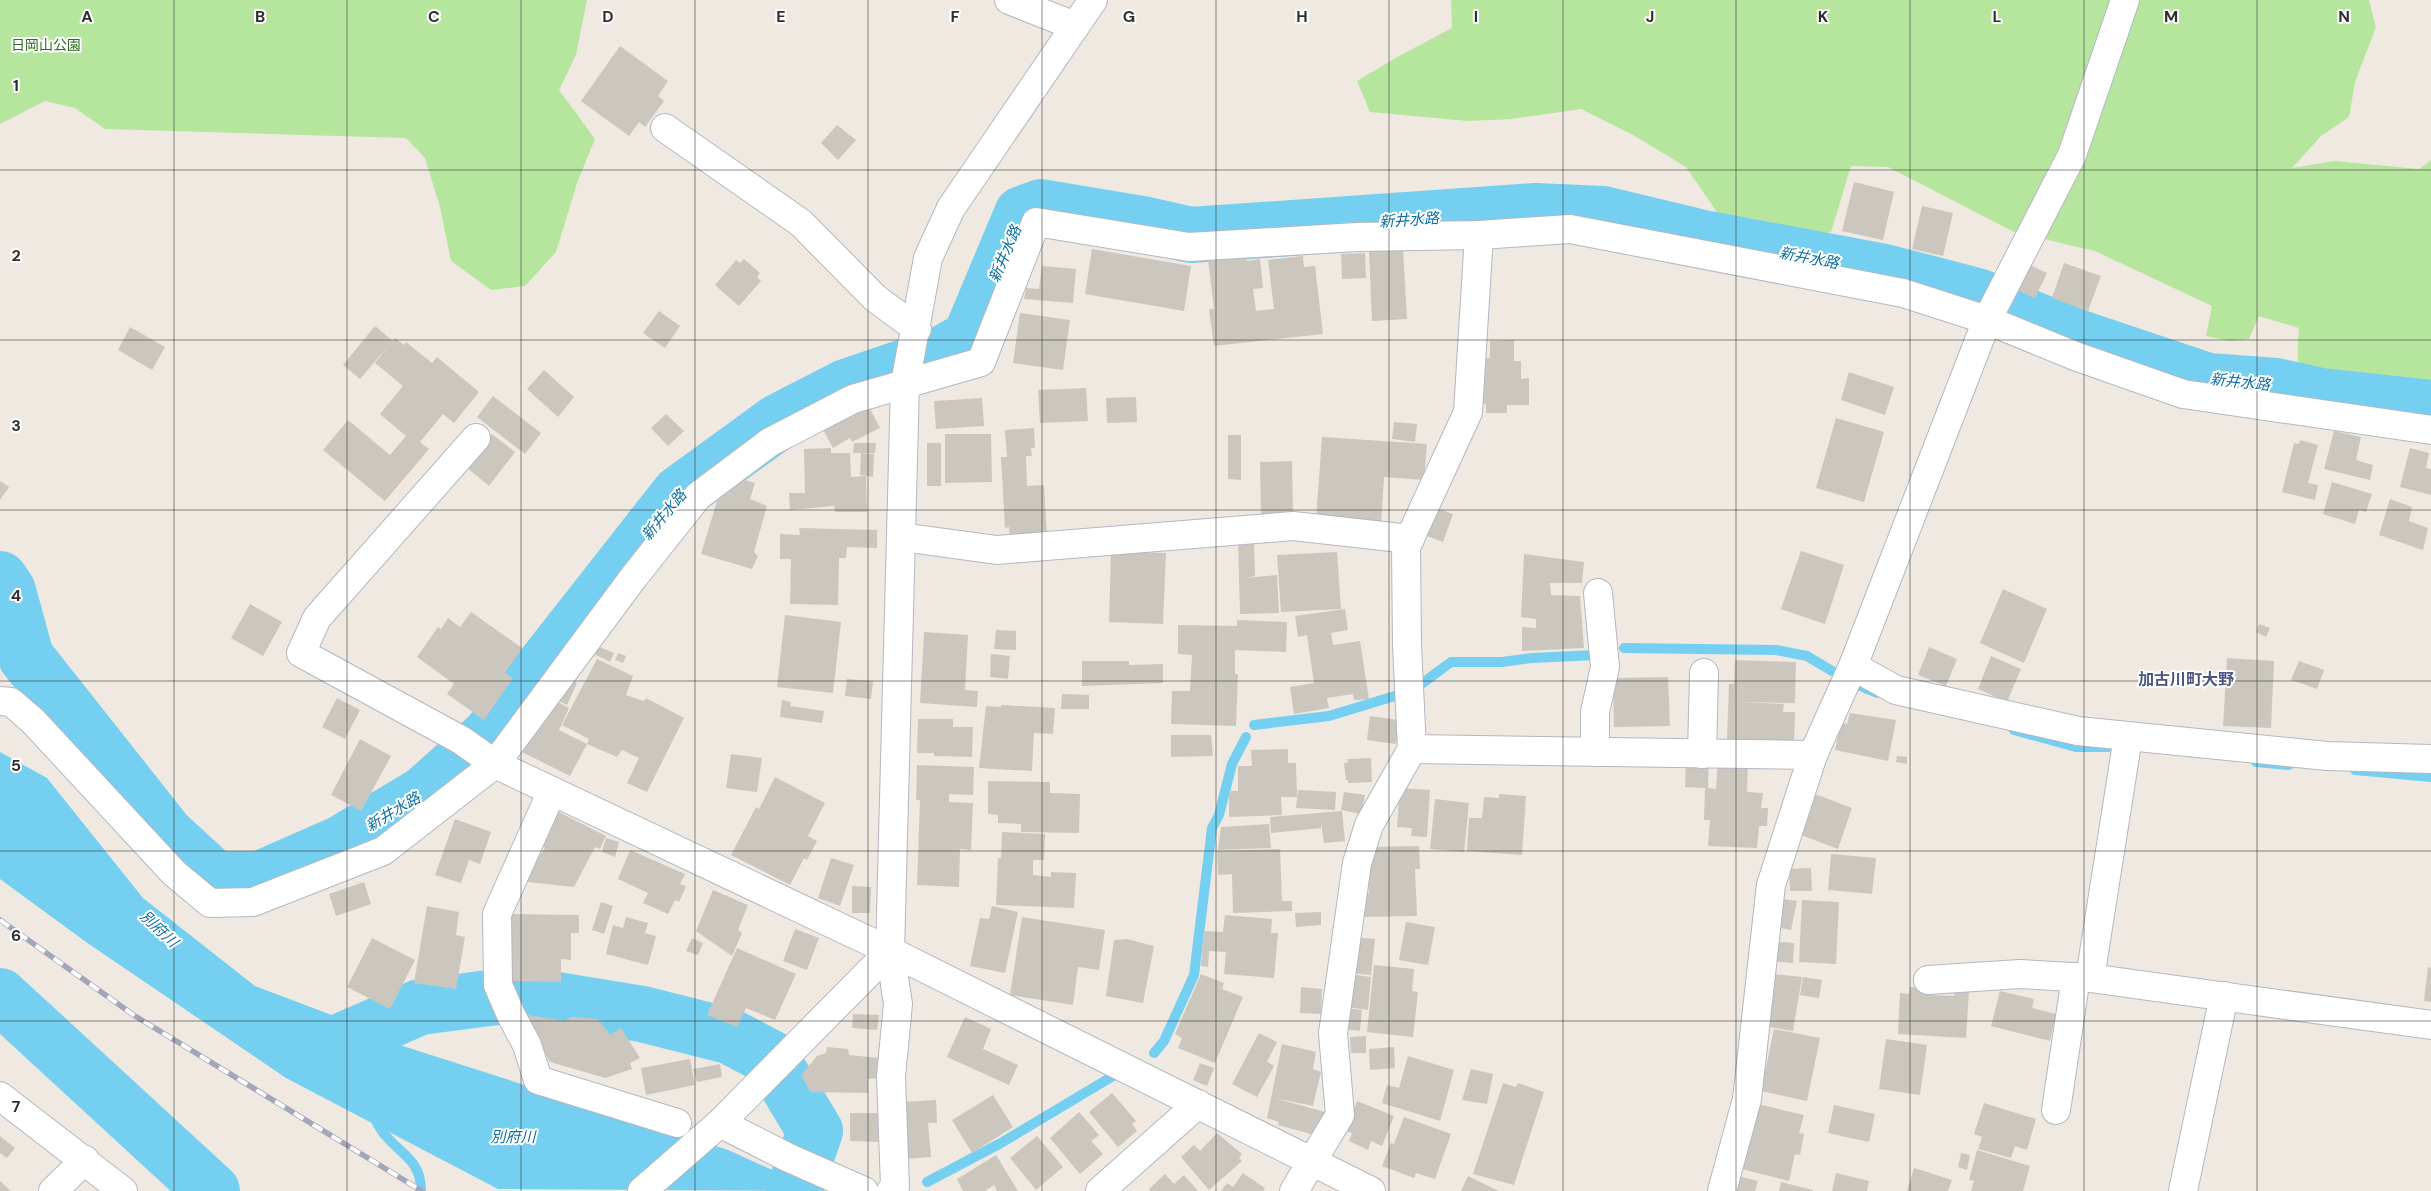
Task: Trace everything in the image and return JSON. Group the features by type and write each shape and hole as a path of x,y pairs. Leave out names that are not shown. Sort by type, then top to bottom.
{"street":[{"path":"1009,0 1074,26"},
{"path":"890,1191 895,1186 891,1076 898,1004 890,951 905,384 917,329 928,258 951,208 1092,0"},
{"path":"1722,1191 1747,1099 1771,885 1813,756 1853,666 1987,320 2072,155 2125,0"},
{"path":"665,128 801,223 875,298 917,329"},
{"path":"0,701 11,702 33,721 168,866 210,903 253,902 383,851 495,764 633,578 698,496 770,442 853,399 981,362 1036,222 1189,247 1357,237 1478,235 1570,230 1903,293 1987,320 2075,356 2182,394 2431,430"},
{"path":"1294,1191 1314,1162 1340,1115 1333,1034 1357,863 1369,825 1412,749 1406,547 1468,412 1478,235"},
{"path":"476,438 317,618 301,653 461,740 495,764 890,951 1371,1191"},
{"path":"901,537 997,550 1293,526 1410,539"},
{"path":"1595,752 1595,712 1605,667 1598,593"},
{"path":"1853,666 1896,690 2078,732 2327,756 2431,759"},
{"path":"1702,754 1704,673"},
{"path":"2056,1110 2128,737"},
{"path":"1412,749 1813,756"},
{"path":"552,791 497,914 498,985 511,1015 528,1045 538,1080 677,1123"},
{"path":"642,1191 720,1124 890,951"},
{"path":"1928,980 2020,974 2083,977 2431,1025"},
{"path":"2183,1191 2224,996"},
{"path":"0,1096 124,1191"},
{"path":"1100,1191 1198,1104"},
{"path":"720,1124 789,1158 864,1191"},
{"path":"53,1191 84,1160"}],"green space":[{"name":"日岡山公園","path":"0,0 587,0 576,55 559,90 595,139 577,183 556,252 525,286 491,290 451,261 440,207 425,158 406,138 105,129 75,108 45,101 0,124"},
{"path":"1451,0 2369,0 2376,27 2355,82 2349,117 2321,136 2292,168 2335,161 2419,169 2431,160 2431,412 2320,400 2306,381 2299,367 2299,328 2259,316 2249,339 2230,341 2206,336 2212,306 2095,251 2014,232 1888,167 1851,166 1831,232 1790,240 1725,224 1686,167 1633,135 1581,109 1511,119 1468,121 1370,112 1357,81 1452,28"}],"water":[{"name":"別府川","path":"0,752 47,778 143,898 255,986 342,1019 384,1040 728,1150 819,1191 498,1189 286,1078 86,942 0,879"}],"building":[{"path":"620,46 668,81 658,96 664,101 645,127 639,122 629,136 581,101"},
{"path":"837,125 856,140 838,160 821,143"},
{"path":"1854,182 1894,192 1883,240 1842,231"},
{"path":"1922,206 1953,213 1943,256 1912,249"},
{"path":"1092,249 1191,266 1184,311 1085,294"},
{"path":"1403,249 1407,319 1372,321 1369,251"},
{"path":"1365,253 1366,278 1342,279 1341,254"},
{"path":"1246,255 1247,261 1260,259 1263,288 1253,289 1256,311 1274,309 1268,260 1303,256 1304,267 1315,266 1323,334 1214,346 1209,309 1214,309 1208,259"},
{"path":"744,259 760,273 757,277 761,281 739,306 715,285 736,260 740,263"},
{"path":"2022,261 2047,273 2035,298 2010,287"},
{"path":"2064,263 2101,276 2088,311 2052,298"},
{"path":"1042,266 1076,269 1073,303 1024,299 1026,288 1039,289"},
{"path":"659,311 680,326 665,348 643,333"},
{"path":"1020,313 1070,320 1063,370 1013,363"},
{"path":"375,326 393,341 395,338 404,345 406,342 432,363 437,357 479,392 454,423 443,414 420,442 429,449 385,501 323,450 348,420 390,455 406,436 380,414 403,386 375,363 389,345 360,379 343,365"},
{"path":"130,327 165,347 152,370 118,350"},
{"path":"1514,340 1514,361 1521,361 1521,379 1529,378 1529,405 1507,405 1507,413 1486,413 1486,404 1478,404 1478,359 1490,358 1490,341"},
{"path":"544,370 574,397 558,417 527,389"},
{"path":"1849,372 1894,387 1885,415 1841,400"},
{"path":"1086,388 1088,421 1040,423 1038,390"},
{"path":"493,396 541,433 525,454 477,417"},
{"path":"1136,397 1137,422 1107,423 1106,398"},
{"path":"982,398 984,426 936,429 934,401"},
{"path":"866,401 880,428 852,442 850,438 833,448 821,426"},
{"path":"666,414 684,431 668,446 651,428"},
{"path":"1836,418 1884,432 1864,502 1816,488"},
{"path":"1394,422 1417,424 1415,442 1392,439"},
{"path":"1034,428 1035,448 1031,448 1032,456 1026,456 1027,486 1044,485 1047,536 1010,539 1009,527 1005,528 1001,457 1007,457 1005,430"},
{"path":"2334,431 2361,437 2356,460 2373,465 2370,480 2324,469"},
{"path":"492,434 515,452 489,486 466,467"},
{"path":"945,434 991,434 992,482 945,483"},
{"path":"1228,435 1241,435 1241,480 1228,479"},
{"path":"1322,437 1427,444 1424,480 1384,477 1381,524 1316,519"},
{"path":"2300,440 2318,445 2308,483 2318,485 2315,500 2282,492 2294,443 2299,444"},
{"path":"854,443 876,443 875,453 853,453"},
{"path":"927,443 941,443 941,486 927,486"},
{"path":"831,448 831,453 850,453 851,477 866,476 867,512 835,512 834,506 790,510 789,493 805,493 804,449"},
{"path":"2410,448 2429,453 2426,468 2431,469 2431,495 2400,487"},
{"path":"861,453 874,454 873,477 860,475"},
{"path":"1292,461 1293,513 1261,514 1260,462"},
{"path":"735,477 755,483 750,499 767,506 754,552 758,556 752,569 701,554 720,491 728,494"},
{"path":"0,481 9,487 0,500"},
{"path":"2332,482 2372,494 2366,512 2359,510 2355,524 2323,514"},
{"path":"2390,499 2412,507 2409,521 2428,528 2423,550 2379,535"},
{"path":"1433,507 1453,514 1443,542 1424,535"},
{"path":"799,528 877,530 877,548 847,547 846,558 839,558 838,605 790,604 791,559 780,559 780,534 800,535"},
{"path":"1238,540 1254,540 1255,576 1246,578 1277,575 1279,613 1240,614"},
{"path":"1111,551 1166,553 1163,624 1109,622"},
{"path":"1801,551 1844,565 1825,624 1781,609"},
{"path":"1337,552 1341,609 1281,612 1277,555"},
{"path":"1524,554 1584,562 1582,583 1550,583 1551,595 1580,596 1584,648 1522,651 1522,627 1536,628 1536,619 1521,617"},
{"path":"2003,589 2047,609 2024,663 1980,643"},
{"path":"250,604 282,622 263,656 231,638"},
{"path":"1345,609 1348,630 1331,633 1333,645 1360,641 1369,699 1354,700 1353,694 1327,698 1329,708 1294,714 1290,687 1314,683 1307,635 1298,637 1295,616"},
{"path":"471,612 522,648 505,673 513,678 484,720 447,694 454,684 417,657 438,627 441,629 448,618 460,627"},
{"path":"785,615 841,622 833,693 777,687"},
{"path":"1237,620 1287,622 1286,652 1235,650 1235,674 1238,674 1236,726 1171,724 1172,691 1190,691 1192,655 1178,654 1178,625 1237,626"},
{"path":"2259,624 2270,628 2266,637 2256,632"},
{"path":"996,630 1016,631 1016,650 994,649"},
{"path":"924,632 968,635 965,690 978,691 977,707 920,703"},
{"path":"597,646 614,653 610,662 594,654"},
{"path":"1929,647 1957,659 1946,686 1918,675"},
{"path":"618,653 626,656 623,663 615,660"},
{"path":"991,654 1010,656 1008,679 990,677"},
{"path":"1991,656 2021,669 2007,702 1978,689"},
{"path":"2227,658 2274,661 2271,728 2223,726"},
{"path":"597,659 633,676 626,695 644,701 646,698 684,718 647,792 627,783 639,758 622,750 617,757 587,744 589,739 562,725"},
{"path":"1735,660 1796,662 1795,703 1738,702 1784,704 1783,712 1795,712 1794,742 1727,739 1729,684 1734,684"},
{"path":"1082,661 1129,661 1129,665 1163,664 1163,683 1082,686"},
{"path":"2299,661 2324,670 2317,689 2291,680"},
{"path":"563,676 577,683 567,705 553,698"},
{"path":"1668,677 1670,726 1614,727 1613,678"},
{"path":"847,679 873,681 871,699 845,696"},
{"path":"1062,694 1089,695 1089,709 1061,709"},
{"path":"546,696 569,708 559,730 587,744 570,776 516,749"},
{"path":"337,698 360,710 345,739 322,727"},
{"path":"782,700 791,702 790,706 824,711 822,723 780,717"},
{"path":"1001,705 1055,708 1053,734 1034,733 1032,771 979,768 986,706 1001,707"},
{"path":"1850,713 1896,720 1888,761 1835,750 1841,723 1847,724"},
{"path":"1370,716 1399,720 1396,744 1367,740"},
{"path":"918,719 953,719 953,727 973,727 972,757 934,756 934,753 917,753"},
{"path":"1171,735 1211,735 1213,756 1171,757"},
{"path":"360,739 391,756 361,811 331,795"},
{"path":"1288,749 1288,763 1296,763 1297,797 1281,797 1282,815 1229,817 1229,791 1238,791 1238,766 1252,766 1251,750"},
{"path":"731,754 762,758 757,792 726,788"},
{"path":"1897,756 1907,757 1907,764 1896,762"},
{"path":"1371,758 1372,782 1348,783 1344,763 1348,762 1348,759"},
{"path":"1686,760 1709,760 1708,788 1716,789 1718,760 1748,762 1747,792 1763,793 1761,808 1768,808 1767,826 1759,826 1757,848 1708,846 1710,820 1704,820 1705,788 1685,787"},
{"path":"917,765 974,767 973,795 949,794 949,802 973,803 971,850 960,849 959,887 917,885 920,800 916,800"},
{"path":"775,777 825,803 808,836 817,841 807,860 804,858 790,885 731,855 756,807 759,809"},
{"path":"988,781 1050,782 1050,793 1080,794 1079,833 1021,832 1021,824 998,823 998,815 988,814"},
{"path":"1400,788 1430,790 1427,837 1411,836 1412,828 1397,827"},
{"path":"1298,790 1336,792 1335,810 1296,808"},
{"path":"1344,792 1365,795 1361,814 1341,810"},
{"path":"1499,794 1526,796 1522,855 1467,851 1469,818 1482,818 1484,797 1499,798"},
{"path":"1815,794 1852,808 1838,849 1801,835"},
{"path":"1435,799 1469,803 1464,852 1430,849"},
{"path":"551,808 606,836 600,849 595,847 574,887 519,881 527,858 537,859 545,848 535,839"},
{"path":"1342,811 1345,841 1324,843 1321,822 1321,828 1271,833 1270,817"},
{"path":"455,819 491,832 480,864 469,860 461,883 435,875"},
{"path":"1269,824 1271,848 1218,850 1221,827"},
{"path":"1002,832 1045,834 1044,860 1033,860 1033,875 1051,877 1051,872 1076,873 1074,908 996,905 998,858 1001,858"},
{"path":"606,838 619,842 615,857 602,852"},
{"path":"1419,846 1420,869 1415,869 1417,916 1362,917 1361,894 1369,894 1367,847"},
{"path":"1280,849 1282,901 1292,901 1292,911 1233,913 1232,874 1218,875 1217,851"},
{"path":"630,850 685,874 680,884 686,886 679,902 675,900 668,914 643,903 648,893 618,879"},
{"path":"1831,854 1876,858 1872,894 1828,890"},
{"path":"831,858 854,865 840,906 818,898"},
{"path":"1811,868 1812,891 1790,891 1789,869"},
{"path":"364,882 371,904 336,916 329,894"},
{"path":"852,886 871,887 870,913 852,913"},
{"path":"713,890 748,905 738,930 742,933 732,956 696,931"},
{"path":"1777,898 1797,901 1791,930 1771,926"},
{"path":"1802,900 1839,902 1836,964 1799,962"},
{"path":"601,902 613,906 604,934 592,930"},
{"path":"427,906 459,912 456,935 465,937 456,989 414,983"},
{"path":"992,906 1018,912 1005,973 970,966 980,918 989,919"},
{"path":"1321,912 1321,925 1296,927 1295,913"},
{"path":"505,914 579,915 579,933 571,933 571,960 561,959 561,982 511,981 512,936 505,936"},
{"path":"1225,915 1272,919 1271,933 1278,933 1274,978 1224,974 1226,952 1209,951 1208,967 1201,966 1204,931 1223,932"},
{"path":"626,917 648,923 645,933 656,936 648,965 606,954 613,925 623,928"},
{"path":"1022,917 1105,930 1099,970 1078,967 1073,1005 1010,995"},
{"path":"1406,922 1435,927 1428,965 1399,960"},
{"path":"795,929 819,938 807,970 783,961"},
{"path":"1353,937 1375,939 1371,975 1350,973"},
{"path":"372,938 415,960 390,1009 347,987"},
{"path":"692,938 703,943 698,955 686,951"},
{"path":"1127,939 1154,946 1143,1003 1106,996 1114,940"},
{"path":"1770,941 1794,943 1793,963 1769,961"},
{"path":"737,948 796,974 775,1020 746,1008 737,1027 707,1015"},
{"path":"1374,965 1414,969 1412,991 1418,992 1413,1037 1367,1032"},
{"path":"2428,967 2431,968 2431,1002 2424,1001"},
{"path":"1201,974 1224,983 1222,989 1243,997 1215,1063 1178,1048 1182,1038 1175,1034"},
{"path":"1349,974 1371,977 1368,1010 1345,1007"},
{"path":"1773,974 1802,977 1793,1031 1764,1026"},
{"path":"1803,977 1822,980 1819,998 1800,995"},
{"path":"1301,987 1322,989 1321,1014 1300,1013"},
{"path":"1910,987 1933,988 1933,995 1954,996 1954,990 1969,990 1966,1038 1898,1034 1900,993 1909,994"},
{"path":"2000,991 2034,999 2032,1008 2056,1014 2050,1041 1991,1026"},
{"path":"1344,1008 1362,1010 1360,1031 1342,1029"},
{"path":"522,1014 565,1021 571,1017 598,1019 610,1035 621,1028 640,1058 630,1063 632,1069 605,1078 550,1062"},
{"path":"853,1014 879,1015 877,1030 852,1028"},
{"path":"965,1017 991,1029 983,1049 1018,1065 1009,1085 947,1057"},
{"path":"1774,1029 1820,1038 1807,1101 1761,1091"},
{"path":"1259,1033 1277,1042 1267,1062 1274,1066 1257,1097 1232,1084"},
{"path":"1366,1036 1366,1053 1351,1053 1350,1037"},
{"path":"1886,1039 1927,1045 1920,1095 1879,1089"},
{"path":"1282,1044 1316,1052 1313,1069 1321,1072 1313,1106 1274,1098 1325,1112 1318,1136 1278,1125 1279,1122 1267,1118"},
{"path":"827,1047 848,1049 849,1055 880,1058 880,1078 868,1079 868,1093 810,1092 801,1075 817,1056 826,1053"},
{"path":"1394,1047 1395,1068 1370,1070 1369,1049"},
{"path":"1408,1056 1454,1070 1440,1121 1382,1103 1387,1085 1399,1088"},
{"path":"690,1059 695,1085 646,1095 641,1068"},
{"path":"1200,1063 1214,1068 1207,1086 1193,1080"},
{"path":"720,1064 722,1077 697,1082 693,1069"},
{"path":"1471,1069 1493,1074 1487,1104 1462,1100"},
{"path":"1503,1083 1516,1087 1518,1083 1544,1092 1514,1185 1473,1174"},
{"path":"1112,1093 1136,1121 1132,1124 1137,1131 1118,1147 1089,1112"},
{"path":"993,1095 1013,1127 972,1153 952,1120"},
{"path":"936,1100 937,1123 928,1123 931,1157 905,1159 901,1102"},
{"path":"1357,1101 1394,1116 1382,1146 1371,1141 1368,1150 1349,1141 1352,1133 1345,1131"},
{"path":"1753,1103 1804,1115 1799,1133 1804,1134 1800,1155 1795,1154 1789,1181 1738,1168"},
{"path":"1984,1103 2036,1119 2027,1150 2015,1146 2011,1158 1978,1149 1982,1137 1974,1134"},
{"path":"1834,1105 1875,1114 1869,1142 1828,1133"},
{"path":"1079,1112 1099,1135 1091,1141 1103,1154 1080,1174 1050,1138"},
{"path":"850,1113 878,1113 878,1142 850,1141"},
{"path":"1404,1117 1451,1134 1435,1179 1416,1173 1414,1178 1382,1166 1391,1143 1394,1144"},
{"path":"1217,1133 1242,1154 1239,1158 1242,1161 1209,1190 1181,1157 1194,1145 1200,1151"},
{"path":"0,1136 15,1148 7,1158 0,1153"},
{"path":"1037,1136 1063,1167 1036,1190 1010,1158"},
{"path":"1977,1150 2030,1166 2023,1191 1971,1191 1974,1181 1969,1180"},
{"path":"1961,1153 1970,1155 1967,1170 1958,1167"},
{"path":"996,1155 1018,1191 997,1191 994,1185 985,1191 963,1191 957,1179"},
{"path":"1914,1168 1952,1180 1948,1191 1907,1191"},
{"path":"1243,1173 1265,1188 1263,1191 1221,1191 1227,1183 1233,1187"},
{"path":"1836,1173 1869,1181 1867,1191 1832,1191"},
{"path":"1165,1174 1174,1184 1184,1175 1198,1191 1151,1191 1149,1189"},
{"path":"1468,1176 1499,1191 1461,1191"},
{"path":"1738,1176 1758,1181 1755,1191 1734,1191"},
{"path":"0,1181 11,1191 0,1191"},
{"path":"1781,1182 1813,1190 1813,1191 1779,1191"}],"waterway":[{"name":"新井水路","path":"0,579 8,591 26,657 166,834 215,879 260,879 340,844 424,794 489,736 679,494 778,422 846,387 940,355 970,338 1022,214 1041,207 1143,224 1191,235 1535,211 1603,214 1703,238 1885,272 1977,296 2074,336 2208,381 2276,386 2321,396 2431,408"},
{"path":"1624,648 1776,650 1807,656 1832,671"},
{"path":"1420,685 1451,662 1502,662 1532,658 1596,655"},
{"path":"1860,686 1877,693"},
{"path":"1254,725 1329,716 1398,695"},
{"path":"2014,730 2076,747 2109,747"},
{"path":"1154,1053 1164,1041 1194,975 1212,828 1219,815 1232,764 1246,737"},
{"path":"2256,762 2289,765"},
{"path":"2355,770 2431,777"},
{"name":"別府川","path":"296,1038 323,1049 420,1007 519,994 642,1014 729,1036 771,1058 815,1131 794,1191"},
{"name":"別府川","path":"0,996 212,1191"},
{"path":"0,1007 201,1191"},
{"path":"0,1021 185,1191"},
{"path":"927,1182 1001,1143 1113,1076"},
{"path":"373,1116 384,1134 414,1166 418,1173 421,1191"}],"railway":[{"path":"0,920 135,1016 422,1191"}],"district":[{"name":"加古川町大野","path":"2186,679"}]}
